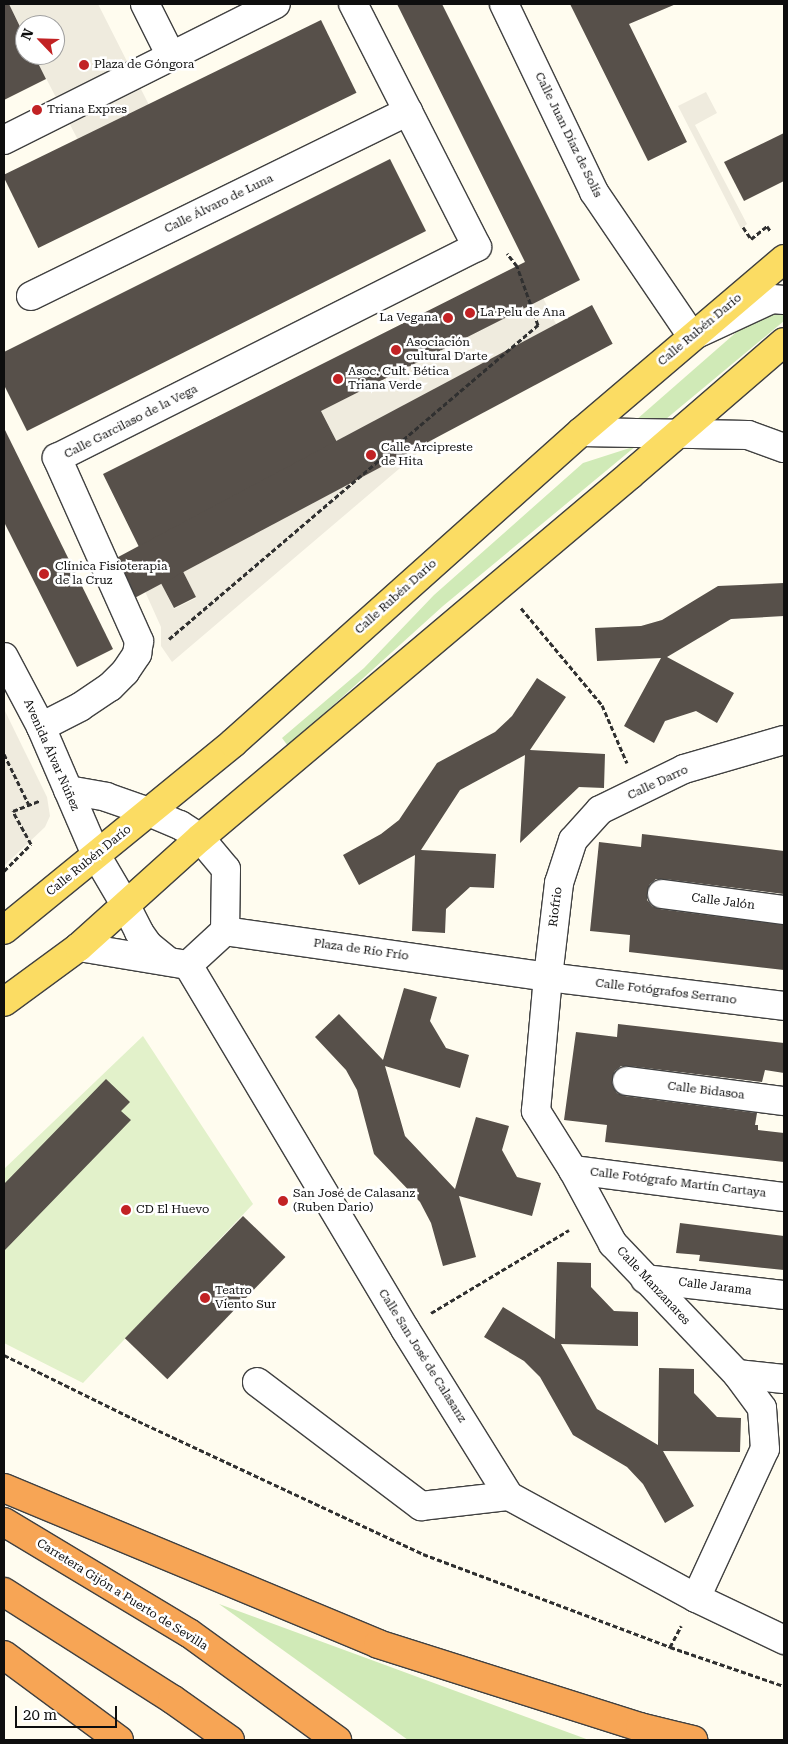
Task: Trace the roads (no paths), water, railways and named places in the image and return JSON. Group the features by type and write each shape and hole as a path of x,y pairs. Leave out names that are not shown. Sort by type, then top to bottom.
{"highway":[{"path":"4,1488 378,1644 640,1727 693,1740"},
{"name":"Carretera Gijón a Puerto de Sevilla","path":"4,1522 189,1633 337,1740"},
{"path":"4,1592 172,1699 230,1740"},
{"path":"4,1655 119,1740"}],"main road":[{"name":"Calle Rubén Darío","path":"4,930 232,743 581,432 784,259"},
{"path":"4,1002 79,947 200,838 678,434 784,342"}],"street":[{"path":"145,4 171,56"},
{"path":"4,140 276,4"},
{"path":"353,4 408,111"},
{"name":"Calle Juan Díaz de Solís","path":"504,4 594,192 692,336"},
{"name":"Calle Garcilaso de la Vega","path":"41,727 80,707 110,687 125,672 137,654 139,640 58,458 477,247 408,111"},
{"name":"Calle Álvaro de Luna","path":"31,296 408,111"},
{"path":"692,336 772,299 784,300"},
{"path":"581,432 748,436 784,448"},
{"name":"Avenida Álvar Núñez","path":"4,657 41,727 96,855"},
{"name":"Calle Darro","path":"573,840 600,810 684,769 784,740"},
{"path":"68,790 106,797 180,825 200,838 226,869 224,931 178,963 79,947"},
{"name":"Riofrio","path":"536,1112 548,977 559,883 573,840"},
{"name":"Calle San José de Calasanz","path":"96,855 126,906 138,932 148,945 178,963 509,1496 696,1598 784,1640"},
{"name":"Calle Jalón","path":"662,894 784,910"},
{"name":"Plaza de Río Frío","path":"224,931 548,977"},
{"name":"Calle Fotógrafos Serrano","path":"548,977 784,1006"},
{"name":"Calle Bidasoa","path":"627,1081 784,1101"},
{"name":"Calle Manzanares","path":"536,1112 572,1170 613,1244 736,1374 762,1408 764,1449 696,1598"},
{"name":"Calle Fotógrafo Martín Cartaya","path":"572,1170 784,1197"},
{"name":"Calle Jarama","path":"646,1279 784,1296"},
{"path":"736,1374 784,1379"},
{"path":"257,1382 421,1506 509,1496"}],"place":[{"name":"Plaza de Góngora","path":"84,65"},
{"name":"Triana Expres","path":"37,110"},
{"name":"La Pelu de Ana","path":"470,313"},
{"name":"La Vegana","path":"448,318"},
{"name":"Asociación cultural D'arte","path":"396,350"},
{"name":"Asoc. Cult. Bética Triana Verde","path":"338,379"},
{"name":"Calle Arcipreste de Hita","path":"371,455"},
{"name":"Clínica Fisioterapia de la Cruz","path":"44,574"},
{"name":"San José de Calasanz (Ruben Dario)","path":"283,1201"},
{"name":"CD El Huevo","path":"126,1210"},
{"name":"Teatro Viento Sur","path":"205,1298"}]}
